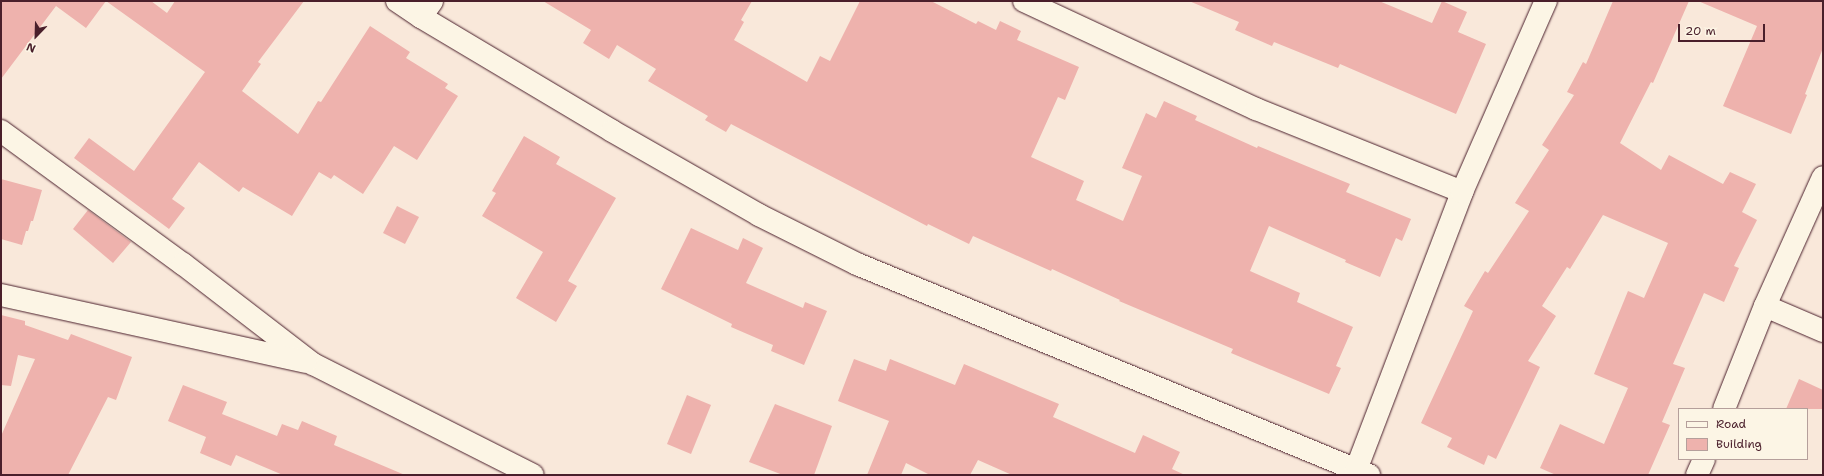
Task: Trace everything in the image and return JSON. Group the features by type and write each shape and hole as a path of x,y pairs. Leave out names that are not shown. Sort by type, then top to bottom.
{"street":[{"path":"397,1 426,9 612,131 759,215 857,264 1363,472 1462,192 1546,1"},
{"path":"1024,1 1256,109 1462,192"},
{"path":"1,131 183,264 313,364 533,475"},
{"path":"1724,408 1765,306 1823,177"},
{"path":"1,295 313,364"},
{"path":"1765,306 1823,330"},
{"path":"1697,475 1704,460"}],"building":[{"path":"1,1 106,1 86,28 56,6 1,79"},
{"path":"106,1 151,1 167,13 175,1 304,1 258,62 261,64 242,91 298,134 318,101 321,102 370,26 410,52 406,58 448,84 445,88 458,96 417,160 394,146 363,194 334,175 331,179 319,172 292,216 243,187 239,192 199,162 172,199 185,208 169,229 74,158 89,138 134,171 205,72"},
{"path":"543,1 752,1 741,20 744,22 734,40 807,82 820,56 830,61 860,1 931,1 976,24 978,21 996,30 1000,21 1021,31 1017,40 1079,67 1065,100 1058,97 1031,157 1084,181 1076,200 1123,221 1142,176 1122,168 1146,113 1156,118 1164,101 1197,116 1195,120 1257,148 1258,146 1350,184 1346,192 1411,219 1402,241 1396,238 1380,277 1345,262 1346,260 1269,226 1250,271 1300,293 1297,302 1353,327 1336,366 1341,368 1329,394 1231,353 1233,349 1119,301 1120,300 1052,269 1051,271 973,236 969,244 928,224 927,226 731,124 726,132 705,120 708,116 648,81 656,69 617,45 609,59 583,43 591,30"},
{"path":"1189,1 1379,1 1432,23 1442,1 1467,12 1458,32 1486,44 1456,114 1340,64 1338,68 1274,42 1272,46 1235,30 1239,22"},
{"path":"1613,1 1689,1 1653,83 1651,82 1620,143 1661,170 1669,155 1723,184 1730,172 1756,184 1742,212 1757,220 1734,266 1739,268 1724,302 1704,293 1673,364 1685,368 1662,422 1670,425 1648,475 1556,475 1540,468 1560,424 1604,444 1628,388 1594,374 1628,291 1644,298 1668,243 1603,215 1570,269 1567,267 1542,306 1556,316 1528,361 1540,367 1496,459 1488,455 1484,465 1447,447 1452,438 1421,423 1473,311 1464,306 1485,271 1488,273 1529,211 1515,203 1549,150 1542,145 1574,95 1567,92 1583,62 1586,64"},
{"path":"1698,1 1823,1 1823,48 1805,94 1807,95 1791,134 1723,106 1757,26"},
{"path":"524,136 560,157 556,164 616,198 568,281 577,286 556,322 516,298 543,252 482,216 496,193 492,191"},
{"path":"1,179 42,190 33,221 31,221 28,231 26,231 22,245 1,239"},
{"path":"397,206 419,217 405,244 383,233"},
{"path":"88,210 131,242 113,263 73,229"},
{"path":"691,228 738,250 743,238 763,248 746,283 803,308 805,302 827,311 804,365 771,351 773,345 731,327 732,324 661,289"},
{"path":"1,315 25,321 25,325 68,340 71,334 132,357 116,400 108,397 68,475 1,475 1,436 35,359 18,355 11,386 1,385"},
{"path":"854,359 886,371 890,359 955,385 964,364 1059,404 1053,417 1135,453 1143,435 1180,452 1172,469 1185,475 1012,475 978,460 970,475 930,475 906,463 901,475 867,475 889,421 838,401"},
{"path":"1799,379 1823,390 1823,409 1786,408"},
{"path":"183,385 227,402 222,414 277,436 282,424 298,430 302,421 337,436 334,445 405,475 283,475 236,455 231,466 200,453 206,437 168,421"},
{"path":"687,395 711,405 691,454 667,444"},
{"path":"775,404 832,426 814,475 783,475 749,462"}]}
